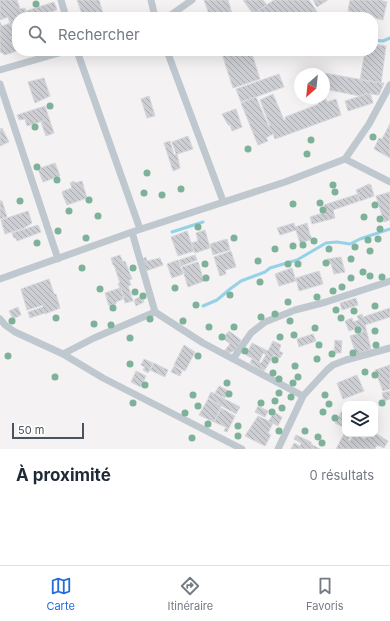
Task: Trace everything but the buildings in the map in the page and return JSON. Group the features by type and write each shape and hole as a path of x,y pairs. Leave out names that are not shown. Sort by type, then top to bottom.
{"street":[{"path":"61,0 65,12"},
{"path":"151,0 155,12"},
{"path":"175,12 192,0"},
{"path":"0,70 49,56"},
{"path":"79,56 140,229"},
{"path":"169,56 223,201"},
{"path":"0,84 58,259"},
{"path":"0,279 140,229 285,182 346,159 369,124 390,85"},
{"path":"346,159 390,182"},
{"path":"132,232 155,312 203,343 303,396"},
{"path":"233,359 251,333 265,322 295,310 326,302 390,281"},
{"path":"63,354 94,338 155,312"},
{"path":"0,319 5,325 15,332 63,354 103,378 242,449"},
{"path":"278,449 303,396 333,366 346,360 390,348"}],"waterway":[{"path":"378,40 383,41 390,38"},
{"path":"172,232 203,222"},
{"path":"203,306 217,300 241,281 265,272 270,268 297,260 326,243 337,242 350,244 390,229"}]}
